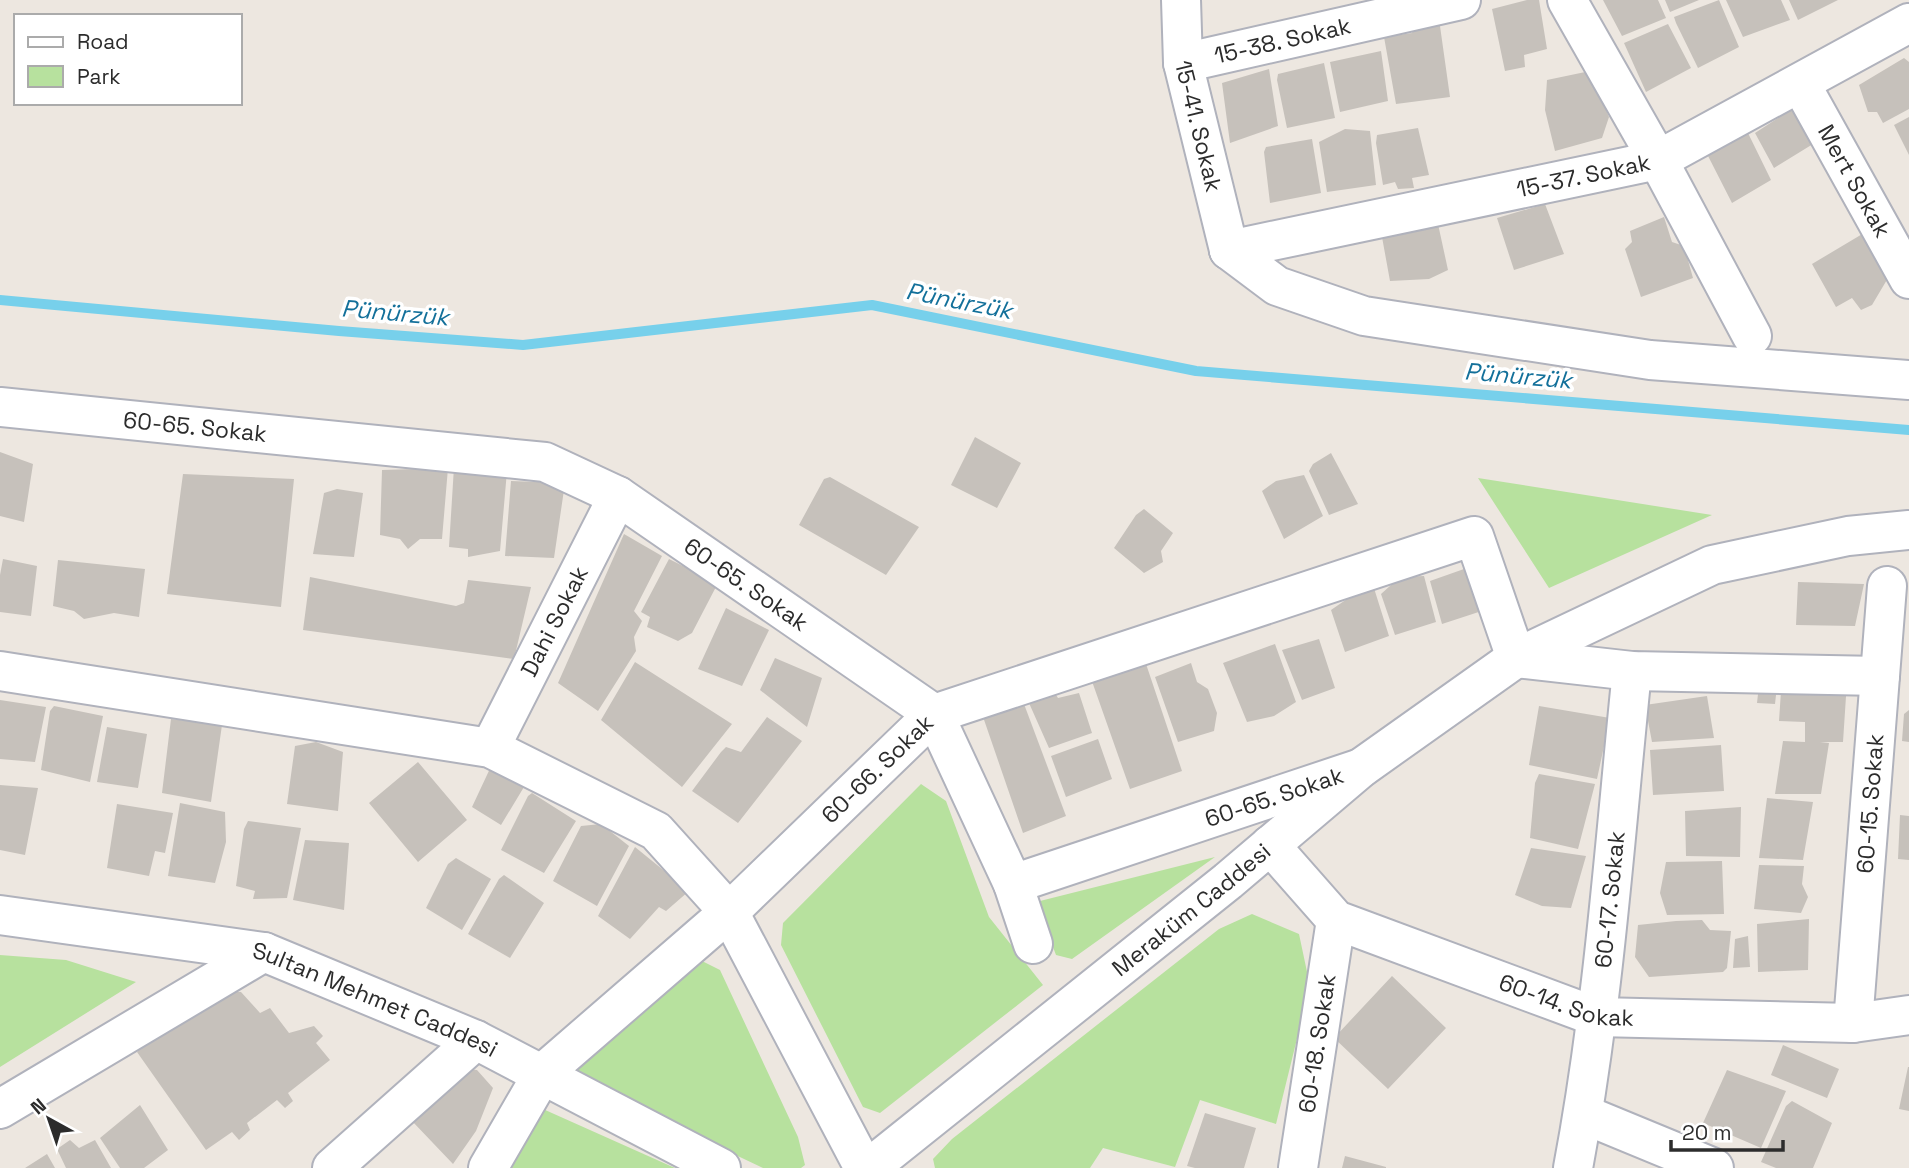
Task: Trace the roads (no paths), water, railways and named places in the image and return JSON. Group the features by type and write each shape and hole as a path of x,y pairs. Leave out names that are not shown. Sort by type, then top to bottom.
{"street":[{"name":"15-41. Sokak","path":"1181,0 1183,63 1229,250"},
{"name":"15-38. Sokak","path":"1183,63 1461,0"},
{"path":"1567,0 1658,160 1752,336"},
{"name":"15-37. Sokak","path":"1229,250 1658,160 1909,23"},
{"name":"Mert Sokak","path":"1800,83 1909,279"},
{"path":"1229,250 1277,286 1364,316 1650,360 1909,380"},
{"name":"60-65. Sokak","path":"0,407 545,462 618,496 934,714"},
{"name":"Dahi Sokak","path":"491,748 618,496"},
{"name":"Meraküm Caddesi","path":"866,1168 1217,890 1362,768 1517,657 1712,565 1848,536 1909,530"},
{"name":"60-66. Sokak","path":"488,1168 542,1073 729,912 934,714 1474,537 1517,657"},
{"name":"60-15. Sokak","path":"1853,1023 1887,586"},
{"path":"1517,657 1632,671 1880,676"},
{"path":"0,671 491,748 656,831 729,912 866,1168"},
{"name":"60-17. Sokak","path":"1573,1168 1597,1017 1632,671"},
{"path":"934,714 1013,884 1032,944"},
{"name":"60-65. Sokak","path":"1013,884 1362,768"},
{"name":"60-14. Sokak","path":"1270,845 1336,920 1597,1017 1853,1023 1909,1015"},
{"name":"Sultan Mehmet Caddesi","path":"0,915 264,951 476,1040 721,1168"},
{"name":"60-18. Sokak","path":"1298,1168 1336,920"},
{"path":"0,1109 264,951"},
{"path":"332,1168 476,1040"},
{"path":"1583,1114 1714,1168"}],"waterway":[{"name":"Pünürzük","path":"0,300 523,345 872,305 1196,371 1909,430"}]}
